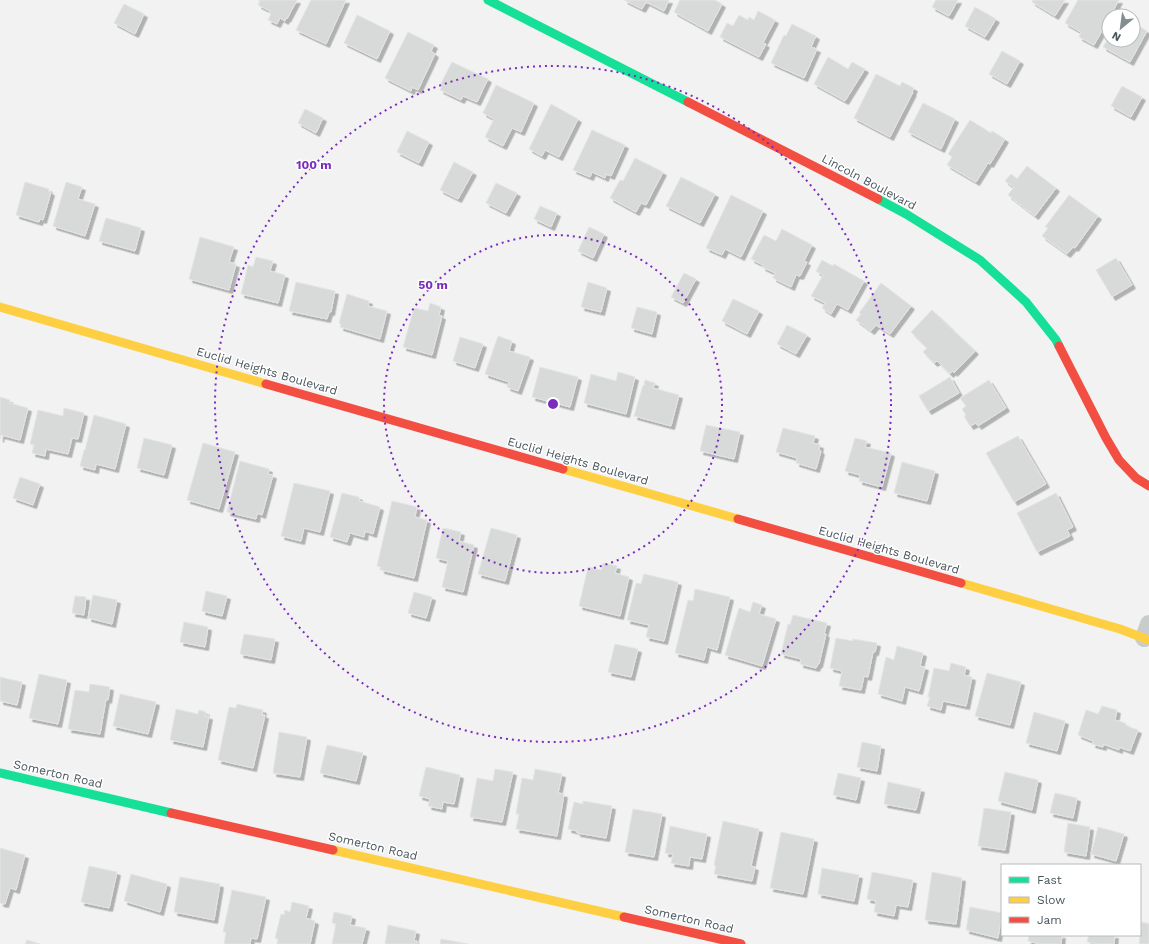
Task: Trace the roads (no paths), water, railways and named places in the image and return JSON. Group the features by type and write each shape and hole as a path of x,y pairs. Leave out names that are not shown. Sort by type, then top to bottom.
{"street":[{"name":"Lincoln Boulevard","path":"488,0 906,214 980,260 1026,302 1056,340 1106,438 1119,460 1136,478 1149,486"},
{"name":"Euclid Heights Boulevard","path":"0,306 1104,625 1147,634"},
{"name":"Somerton Road","path":"0,773 686,938 741,944"}]}
